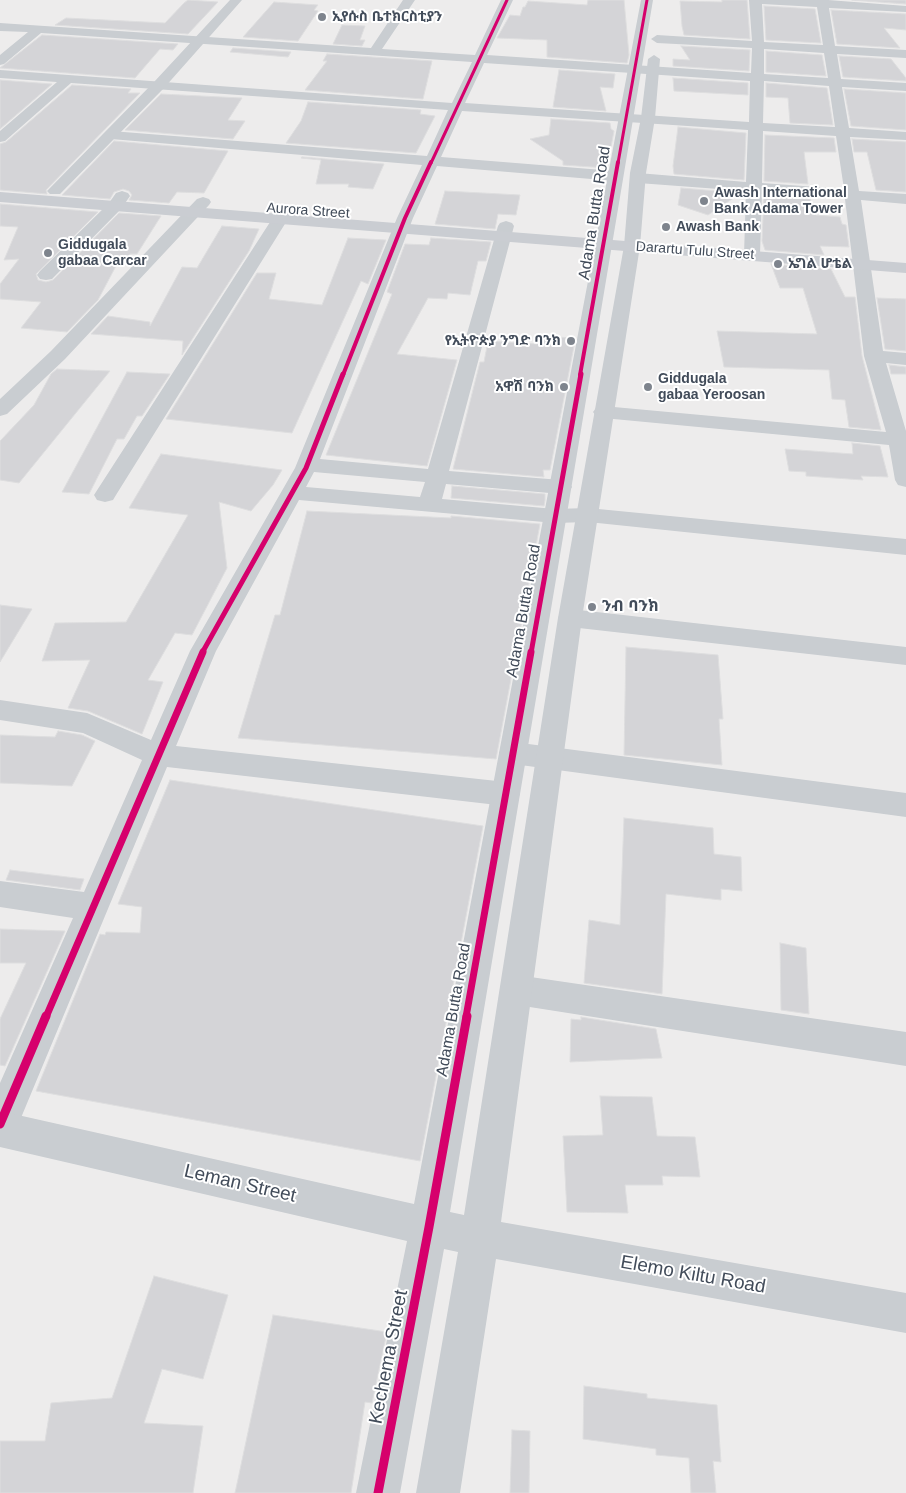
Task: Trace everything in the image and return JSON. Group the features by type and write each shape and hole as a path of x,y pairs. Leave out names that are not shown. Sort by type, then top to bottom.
{"main road":[{"name":"Aurora Street","path":"0,187 52,196"},
{"name":"Aurora Street","path":"0,197 52,196 618,239"},
{"name":"Darartu Tulu Street","path":"618,239 862,259 906,268"},
{"name":"Darartu Tulu Street","path":"862,259 906,256"}],"street":[{"path":"52,196 160,85 236,0"},
{"path":"374,52 409,0"},
{"path":"0,1124 203,651 308,465 403,223 507,0"},
{"name":"Adama Butta Road","path":"480,1237 549,757 604,412 618,239 644,68 647,0"},
{"name":"Adama Butta Road","path":"644,68 657,39 664,0"},
{"path":"752,250 758,77 756,0 822,2 906,9"},
{"path":"822,2 862,259 874,356 902,439 906,480"},
{"path":"0,27 644,68 906,87"},
{"path":"0,60 38,30"},
{"path":"657,39 906,54"},
{"path":"0,74 457,107 636,117 906,136"},
{"path":"0,138 68,79"},
{"path":"111,135 906,199"},
{"path":"46,275 119,201"},
{"path":"4,401 58,355 199,207"},
{"path":"105,495 281,214"},
{"path":"428,505 505,231"},
{"name":"Adama Butta Road","path":"429,1227 598,281 618,239"},
{"path":"874,356 906,359"},
{"path":"604,412 902,439"},
{"path":"308,465 561,487"},
{"path":"292,493 555,516 588,514 906,547"},
{"path":"570,618 906,656"},
{"path":"0,710 87,724 159,755 506,794"},
{"path":"513,752 906,805"},
{"path":"0,894 94,907"},
{"path":"517,990 906,1049"},
{"name":"Leman Street","path":"0,1129 480,1237"},
{"name":"Kechema Street","path":"378,1493 429,1227"},
{"path":"438,1493 480,1237"},
{"name":"Elemo Kiltu Road","path":"480,1237 906,1313"}],"building":[{"path":"188,0 218,2 188,34 55,25 66,18 165,23"},
{"path":"588,0 624,0 629,55 627,63 547,57 547,40 497,38 510,15 520,16 523,7 525,7 528,1 587,5"},
{"path":"722,0 747,0 750,39 684,35 680,1 722,2"},
{"path":"852,0 906,0 906,4"},
{"path":"274,2 318,5 314,10 318,11 298,41 243,37"},
{"path":"764,6 815,9 821,43 766,40"},
{"path":"831,10 906,14 906,30 884,28 900,48 837,44"},
{"path":"342,25 365,26 360,40 365,40 362,46 333,44"},
{"path":"42,35 178,44 173,50 160,49 135,78 0,68"},
{"path":"681,46 750,50 749,71 673,66 673,59 690,60"},
{"path":"233,48 291,52 288,57 230,52"},
{"path":"766,51 822,55 826,76 766,72"},
{"path":"327,54 432,61 423,99 305,90 327,61 323,61"},
{"path":"839,56 891,59 906,78 906,81 843,77"},
{"path":"559,70 615,74 613,88 600,87 606,111 553,107"},
{"path":"673,78 748,83 748,95 674,91"},
{"path":"0,80 52,84 0,129"},
{"path":"766,83 827,88 833,125 790,123 788,98 766,97"},
{"path":"72,85 131,89 128,93 140,93 46,190 47,194 0,190 0,144 6,142"},
{"path":"844,89 906,93 906,130 851,126"},
{"path":"161,94 242,98 228,120 245,121 233,139 125,130"},
{"path":"308,102 421,110 420,114 435,116 416,153 286,143 301,121"},
{"path":"551,119 610,123 611,129 614,131 607,168 563,165 563,161 530,139 549,135"},
{"path":"678,127 746,133 744,180 674,174 673,166"},
{"path":"765,135 834,138 836,152 804,152 808,184 764,181"},
{"path":"852,139 906,142 906,192 876,190 867,152 854,152"},
{"path":"114,141 228,151 204,193 177,192 169,203 129,200 132,195 129,191 123,189 114,192 110,199 62,195"},
{"path":"302,157 384,164 373,189 348,187 349,184 316,184 321,160"},
{"name":"Awash International Bank Adama Tower","path":"681,188 741,193 708,215 678,205"},
{"path":"445,191 520,195 516,215 498,214 495,229 435,224"},
{"path":"764,194 810,198 811,204 814,204 816,215 840,217 842,224 846,225 849,247 820,246 824,255 765,250 762,241"},
{"path":"0,204 98,212 36,274 38,280 46,282 53,280 119,213 161,216 137,254 130,254 125,264 117,264 98,300 67,332 21,328 41,302 0,299 0,284 19,259 4,260 18,227 0,226"},
{"path":"222,226 259,229 249,251 182,355 183,341 91,334 108,316 150,322 150,326 182,267 197,268"},
{"path":"348,238 386,240 368,284 361,281 292,433 166,419 257,273 276,273 269,299 322,305"},
{"path":"431,238 491,242 486,261 478,261 470,295 448,293 447,299 428,298 397,354 457,360 427,466 326,455 392,294 387,292 405,244 429,245"},
{"path":"771,264 831,269 845,297 855,297 862,356 881,430 849,427 845,400 832,399 829,370 724,367 717,331 817,334 803,288 780,288"},
{"path":"877,298 906,299 906,351 885,349"},
{"path":"537,336 574,338 550,470 543,470 544,477 453,469 480,362 484,362 488,341 537,344"},
{"path":"889,365 906,367 906,374 891,374"},
{"path":"57,369 110,371 19,483 0,480 0,441 34,405 51,374"},
{"path":"127,372 170,374 142,416 137,416 124,439 117,439 89,494 62,492"},
{"path":"852,443 880,446 888,477 861,476 863,480 806,476 806,472 789,471 785,449 853,454"},
{"path":"161,454 282,470 273,485 251,511 219,502 227,568 192,635 175,633 148,680 163,682 142,734 88,711 68,708 90,660 42,661 55,623 126,622 188,515 129,508"},
{"path":"452,486 545,494 544,506 451,498"},
{"path":"307,511 451,518 451,516 540,524 496,759 238,738 275,615 280,615"},
{"path":"0,605 32,609 0,662"},
{"path":"626,647 718,655 723,719 719,719 722,765 624,755"},
{"path":"58,731 82,735 95,741 72,786 0,783 0,735 55,737"},
{"path":"170,780 483,826 420,1161 36,1091 100,934 105,935 106,932 140,933 142,907 118,904"},
{"path":"624,818 713,828 714,854 741,857 742,891 721,889 721,900 666,894 662,994 584,983 589,920 620,925"},
{"path":"10,870 84,879 80,890 6,880"},
{"path":"0,929 65,931 5,1066 0,1065 0,1019 26,963 0,963"},
{"path":"780,943 806,948 809,1014 781,1010"},
{"path":"581,1017 656,1029 662,1058 570,1062 571,1019 581,1020"},
{"path":"600,1096 652,1097 657,1136 695,1137 700,1177 662,1176 663,1185 625,1185 628,1213 567,1212 563,1136 603,1135"},
{"path":"154,1276 228,1295 203,1379 162,1369 144,1423 203,1426 193,1493 0,1493 0,1441 45,1441 51,1403 112,1398"},
{"path":"273,1315 387,1332 372,1403 365,1402 351,1493 235,1493"},
{"path":"584,1386 647,1394 647,1398 717,1405 721,1462 713,1461 716,1493 691,1493 689,1458 656,1455 656,1449 583,1439"},
{"path":"512,1430 530,1431 529,1493 510,1493"}],"cycle path":[{"path":"0,1124 203,651 306,468 405,218 507,0"},
{"path":"378,1493 429,1227 647,0"}],"place":[{"name":"ኢየሱስ ቤተክርስቲያን","path":"322,17"},
{"name":"Awash International Bank Adama Tower","path":"704,201"},
{"name":"Awash Bank","path":"666,227"},
{"name":"Giddugala gabaa Carcar","path":"48,253"},
{"name":"ኤግል ሆቴል","path":"778,264"},
{"name":"የኢትዮጵያ ንግድ ባንክ","path":"571,341"},
{"name":"አዋሽ ባንክ","path":"564,387"},
{"name":"Giddugala gabaa Yeroosan","path":"648,387"},
{"name":"ንብ ባንክ","path":"592,607"}]}
